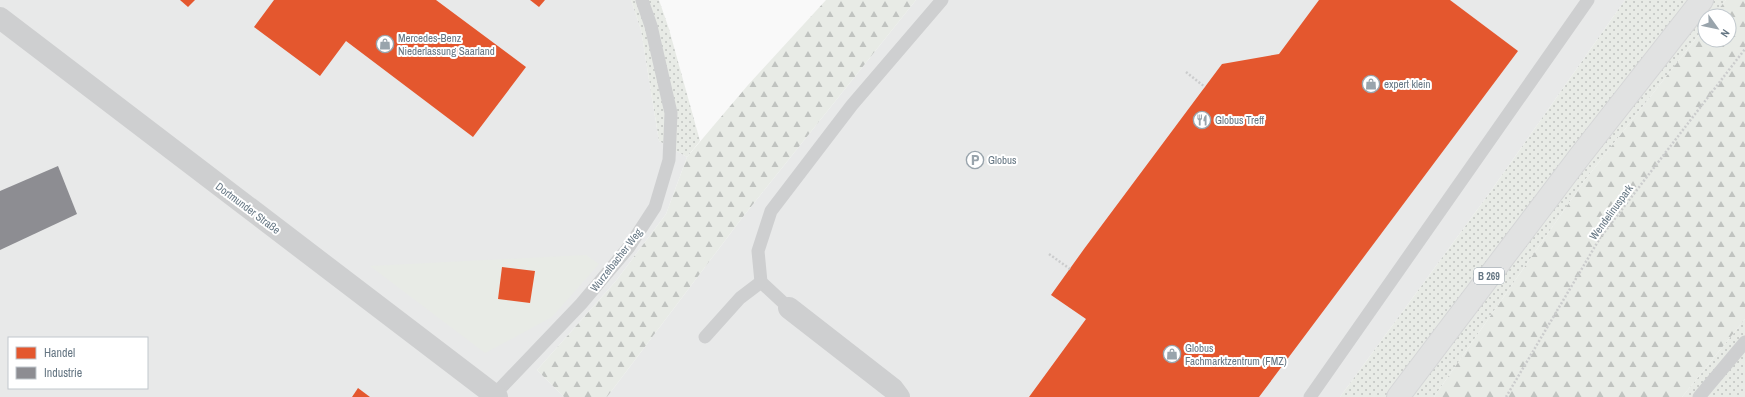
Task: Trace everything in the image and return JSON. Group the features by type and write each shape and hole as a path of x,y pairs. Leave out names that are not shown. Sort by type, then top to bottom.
{"main road":[{"name":"B 269","path":"1398,397 1580,156 1702,0"}],"street":[{"name":"Dortmunder Straße","path":"0,18 496,396"},
{"path":"789,308 893,389 899,397"}],"lane":[{"name":"Wurzelbacher Weg","path":"496,396 581,304 629,247 655,207 669,160 671,113 651,26 642,0"},
{"path":"789,308 761,282 758,251 771,211 852,105 942,0"},
{"path":"1310,397 1588,0"},
{"path":"705,337 740,298 761,282"},
{"path":"1699,397 1745,342"}],"path":[{"name":"Wendelinuspark","path":"1506,397 1600,238 1745,48"},
{"path":"1186,72 1206,86"},
{"path":"1049,254 1070,269"}],"shaded area":[{"path":"0,0 631,0 641,30 659,141 687,157 666,214 615,282 537,370 564,397 0,397"},
{"path":"916,0 1625,0 1488,195 1340,397 607,397 742,218"}],"green space":[{"path":"631,0 659,0 669,29 700,141 687,157 659,141 641,30"},
{"path":"826,0 916,0 742,218 607,397 564,397 537,370 615,282 666,214 687,157 748,85"},
{"path":"1625,0 1726,0 1720,8 1697,8 1697,37 1585,180 1434,397 1340,397 1488,195"},
{"path":"1726,0 1745,0 1745,319 1682,397 1434,397 1585,180 1697,37 1697,48 1737,48 1737,8 1720,8"},
{"path":"586,255 599,264 552,317 485,353 370,266"},
{"path":"1745,319 1745,397 1682,397"}],"building: Handel":[{"path":"180,0 195,0 188,7"},
{"path":"274,0 436,0 526,67 473,137 346,41 320,76 254,27"},
{"path":"530,0 545,0 539,7"},
{"path":"1319,0 1450,0 1518,51 1259,397 1029,397 1086,319 1051,295 1084,249 1222,64 1279,54"},
{"path":"502,267 535,271 530,303 498,299"},
{"path":"358,388 370,397 352,397"}],"building: Industrie":[{"path":"58,166 77,214 0,250 0,191"}],"place":[{"name":"Mercedes-Benz Niederlassung Saarland","path":"385,44"},
{"name":"expert klein","path":"1371,84"},
{"name":"Globus Treff","path":"1202,120"},
{"name":"Globus","path":"975,160"},
{"name":"Globus Fachmarktzentrum (FMZ)","path":"1172,354"}]}
